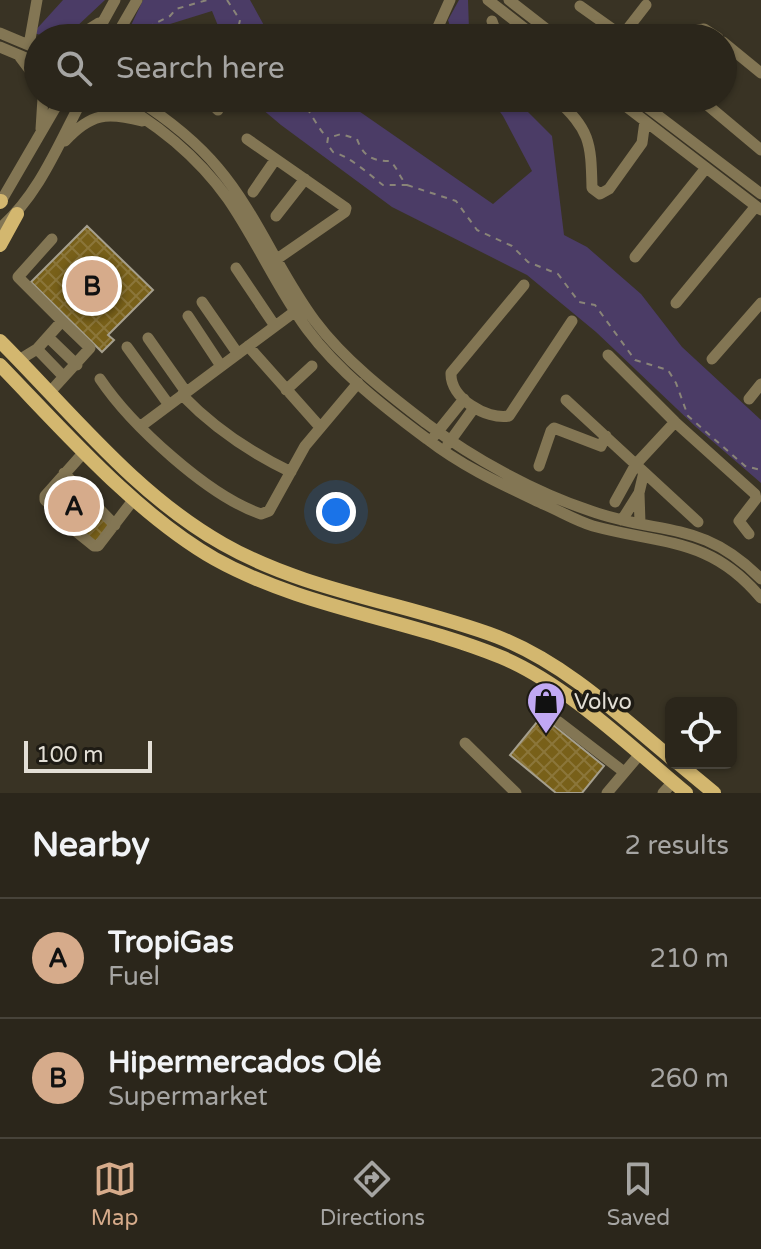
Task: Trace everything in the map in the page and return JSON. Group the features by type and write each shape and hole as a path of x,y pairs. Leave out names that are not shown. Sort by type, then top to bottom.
{"main road":[{"path":"0,245 17,214"},
{"path":"2,341 140,481 191,524 225,546 256,561 320,584 473,629 523,649 573,679 665,753"},
{"path":"0,365 134,499 202,550 263,582 503,658 574,701 640,754 668,788 686,793"},
{"path":"685,769 714,792"}],"street":[{"path":"36,24 37,0"},
{"path":"101,24 115,0"},
{"path":"125,24 137,0"},
{"path":"439,24 450,0"},
{"path":"488,0 519,24"},
{"path":"509,0 540,24"},
{"path":"632,24 646,5"},
{"path":"580,6 605,24"},
{"path":"98,24 103,21"},
{"path":"0,33 24,43"},
{"path":"0,47 24,57"},
{"path":"737,53 761,73"},
{"path":"16,54 24,61"},
{"path":"40,137 42,112"},
{"path":"0,202 53,112"},
{"path":"0,228 17,214 75,112"},
{"path":"131,112 195,159 211,177 300,308 321,345 358,383 430,442 480,473 574,518 592,525 683,544 715,557 761,598"},
{"path":"156,112 219,169 277,259 300,308 357,367 438,431 517,478 578,507 707,539 761,579"},
{"path":"570,112 586,133 592,188 596,193 604,194 609,189 655,125"},
{"path":"636,112 761,194"},
{"path":"648,112 655,125 758,208 676,303"},
{"path":"716,112 761,150"},
{"path":"53,153 79,127 101,116 112,114 149,123"},
{"path":"642,143 655,125"},
{"path":"247,139 346,208 345,212 277,259"},
{"path":"253,192 275,160"},
{"path":"635,257 706,168"},
{"path":"276,216 305,179"},
{"path":"50,392 90,348 18,277 52,239"},
{"path":"236,268 275,326"},
{"path":"524,285 451,373 452,384 474,408 493,416 509,416 572,321"},
{"path":"202,302 243,350 320,427"},
{"path":"712,359 761,303"},
{"path":"141,426 300,308"},
{"path":"188,316 221,366"},
{"path":"19,360 37,349 62,321"},
{"path":"48,337 77,365"},
{"path":"148,338 184,393 204,417 261,458 291,472"},
{"path":"127,347 169,405"},
{"path":"37,349 63,376"},
{"path":"608,355 675,422 755,494 756,499 739,521 749,534"},
{"path":"286,390 312,366"},
{"path":"100,379 125,412 182,464 207,483 261,514 269,511 305,446 358,383"},
{"path":"749,399 761,384"},
{"path":"430,442 464,399"},
{"path":"566,400 698,522"},
{"path":"442,451 474,408"},
{"path":"615,502 675,422"},
{"path":"539,466 554,428 601,446 606,436"},
{"path":"64,518 45,500 45,496 85,451"},
{"path":"640,468 640,523"},
{"path":"64,473 115,525"},
{"path":"622,520 639,493"},
{"path":"73,529 94,546 102,542 134,499"},
{"path":"559,722 624,772"},
{"path":"465,743 516,793"},
{"path":"607,793 640,754"}],"path":[{"path":"154,24 170,16 176,9 207,0"},
{"path":"227,0 240,20 239,24"},
{"path":"311,112 328,138"},
{"path":"328,138 341,134 357,139 368,157 390,161 398,168 407,185"},
{"path":"328,138 327,144 333,152 342,154 351,164 368,171 383,185 407,185 456,201 477,230 512,246 528,262 558,274 579,302 595,305 635,360 668,370 688,416 745,466 761,470"}],"shaded area":[{"path":"63,0 105,0 79,24 41,24"},
{"path":"143,0 250,0 263,24 217,24 212,11 170,24 132,24"},
{"path":"459,0 468,0 469,24 449,24 448,20"},
{"path":"266,112 360,112 493,204 532,171 500,112 528,112 552,136 564,235 587,247 641,294 682,347 761,420 761,483 696,427 596,332 527,275 392,207"}],"building":[{"path":"87,226 153,290 108,335 114,340 102,352 31,282"},
{"path":"65,482 111,527 94,543 73,529 67,534 57,524 66,515 49,498"},
{"name":"Volvo","path":"542,716 604,766 582,793 556,793 510,755"}],"place":[{"name":"Hipermercados Olé","path":"92,286"},
{"name":"TropiGas","path":"74,506"},
{"name":"Volvo","path":"546,735"}]}
